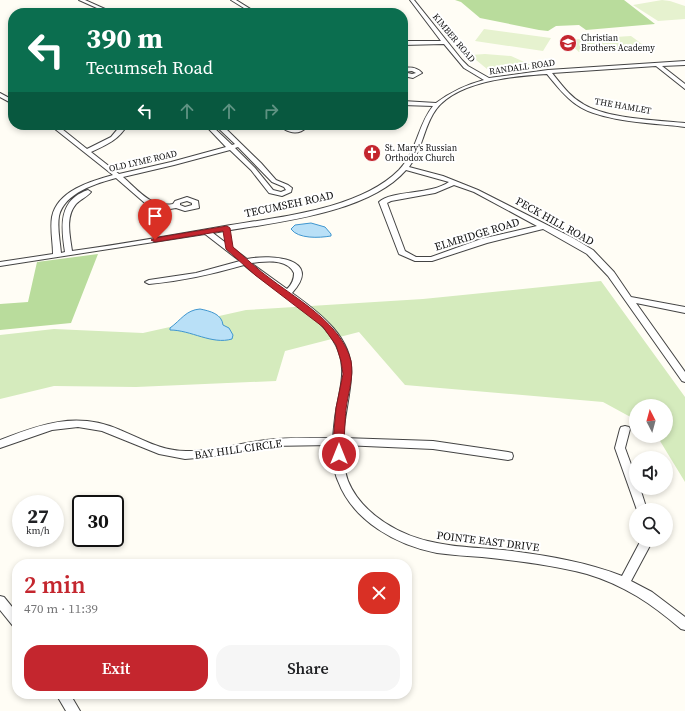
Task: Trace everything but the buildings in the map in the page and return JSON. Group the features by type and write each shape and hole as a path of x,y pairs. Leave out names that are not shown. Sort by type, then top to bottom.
{"street":[{"path":"81,0 100,8"},
{"name":"KIMBER ROAD","path":"412,0 466,67 488,80"},
{"path":"231,2 239,8"},
{"path":"231,2 244,8"},
{"path":"408,43 445,42"},
{"name":"RANDALL ROAD","path":"406,168 416,152 429,117 437,105 458,91 488,80 523,74 685,63"},
{"path":"658,65 685,87"},
{"path":"408,70 415,70 419,73 408,75"},
{"name":"THE HAMLET","path":"548,72 580,105 587,109 613,116 685,125"},
{"path":"408,103 437,105"},
{"path":"60,130 87,150 148,203 164,208 176,206"},
{"path":"87,150 112,139 118,135 121,130"},
{"path":"214,130 237,148 259,164 274,181 289,188 289,191 282,194 273,194 237,148 222,130"},
{"name":"OLD LYME ROAD","path":"57,256 55,221 57,210 62,202 73,193 85,187 118,177 158,172 237,148"},
{"name":"PECK HILL ROAD","path":"406,168 454,182 544,226 590,252 606,268 685,379"},
{"name":"TECUMSEH ROAD","path":"0,264 206,232 305,214 350,202 378,189 406,168"},
{"name":"OLD LYME ROAD","path":"69,254 65,226 69,207 81,196 118,177"},
{"name":"ELMRIDGE ROAD","path":"454,182 450,186 441,189 389,199 383,202 402,252 406,255 415,259 432,259 484,241 544,226"},
{"path":"227,228 229,248"},
{"name":"POINTE EAST DRIVE","path":"206,232 229,248 326,325 340,345 346,361 348,374 341,408 338,442 343,481 352,497 365,512 384,528 400,536 438,548 559,562 589,569 635,588 664,607 685,625"},
{"path":"149,282 189,277 261,259 279,259 294,267 299,276 298,282 288,294"},
{"path":"629,299 685,310"},
{"name":"BAY HILL CIRCLE","path":"0,444 27,433 56,425 77,423 105,428 144,447 161,452 184,455 219,453 257,444 279,442 391,442 508,456"},
{"path":"625,429 620,448 640,503"},
{"path":"624,583 643,547"},
{"path":"0,601 12,616"},
{"path":"66,699 73,711"}],"green space":[{"path":"455,0 624,0 655,24 586,30 579,25 556,26 548,31 539,30 480,18 461,2"},
{"path":"662,0 685,6 685,19 658,21 633,5"},
{"path":"484,29 551,38 543,51 475,41"},
{"path":"631,36 646,47 579,52 566,40"},
{"path":"485,54 511,56 531,65 495,70 487,69 470,55"},
{"path":"98,254 71,323 0,330 0,304 28,302 37,262"},
{"path":"601,281 685,397 685,482 673,462 673,451 666,451 661,443 673,443 673,399 629,399 629,416 603,402 405,385 359,332 285,351 276,381 136,387 54,386 0,399 0,335 54,329 143,333 246,310 423,299"}],"water":[{"path":"311,223 325,227 331,236 304,236 299,235 291,229 295,225"},
{"path":"200,309 218,316 223,325 229,328 233,335 232,339 209,339 186,332 170,330 170,328 187,313"}],"place":[{"name":"Christian Brothers Academy","path":"568,43"},
{"name":"St. Mary's Russian Orthodox Church","path":"372,153"}],"route":[{"path":"155,240 227,228 226,233 229,248 258,273 288,294 326,325 340,345 346,361 348,374 341,408 338,442 339,454"}]}
